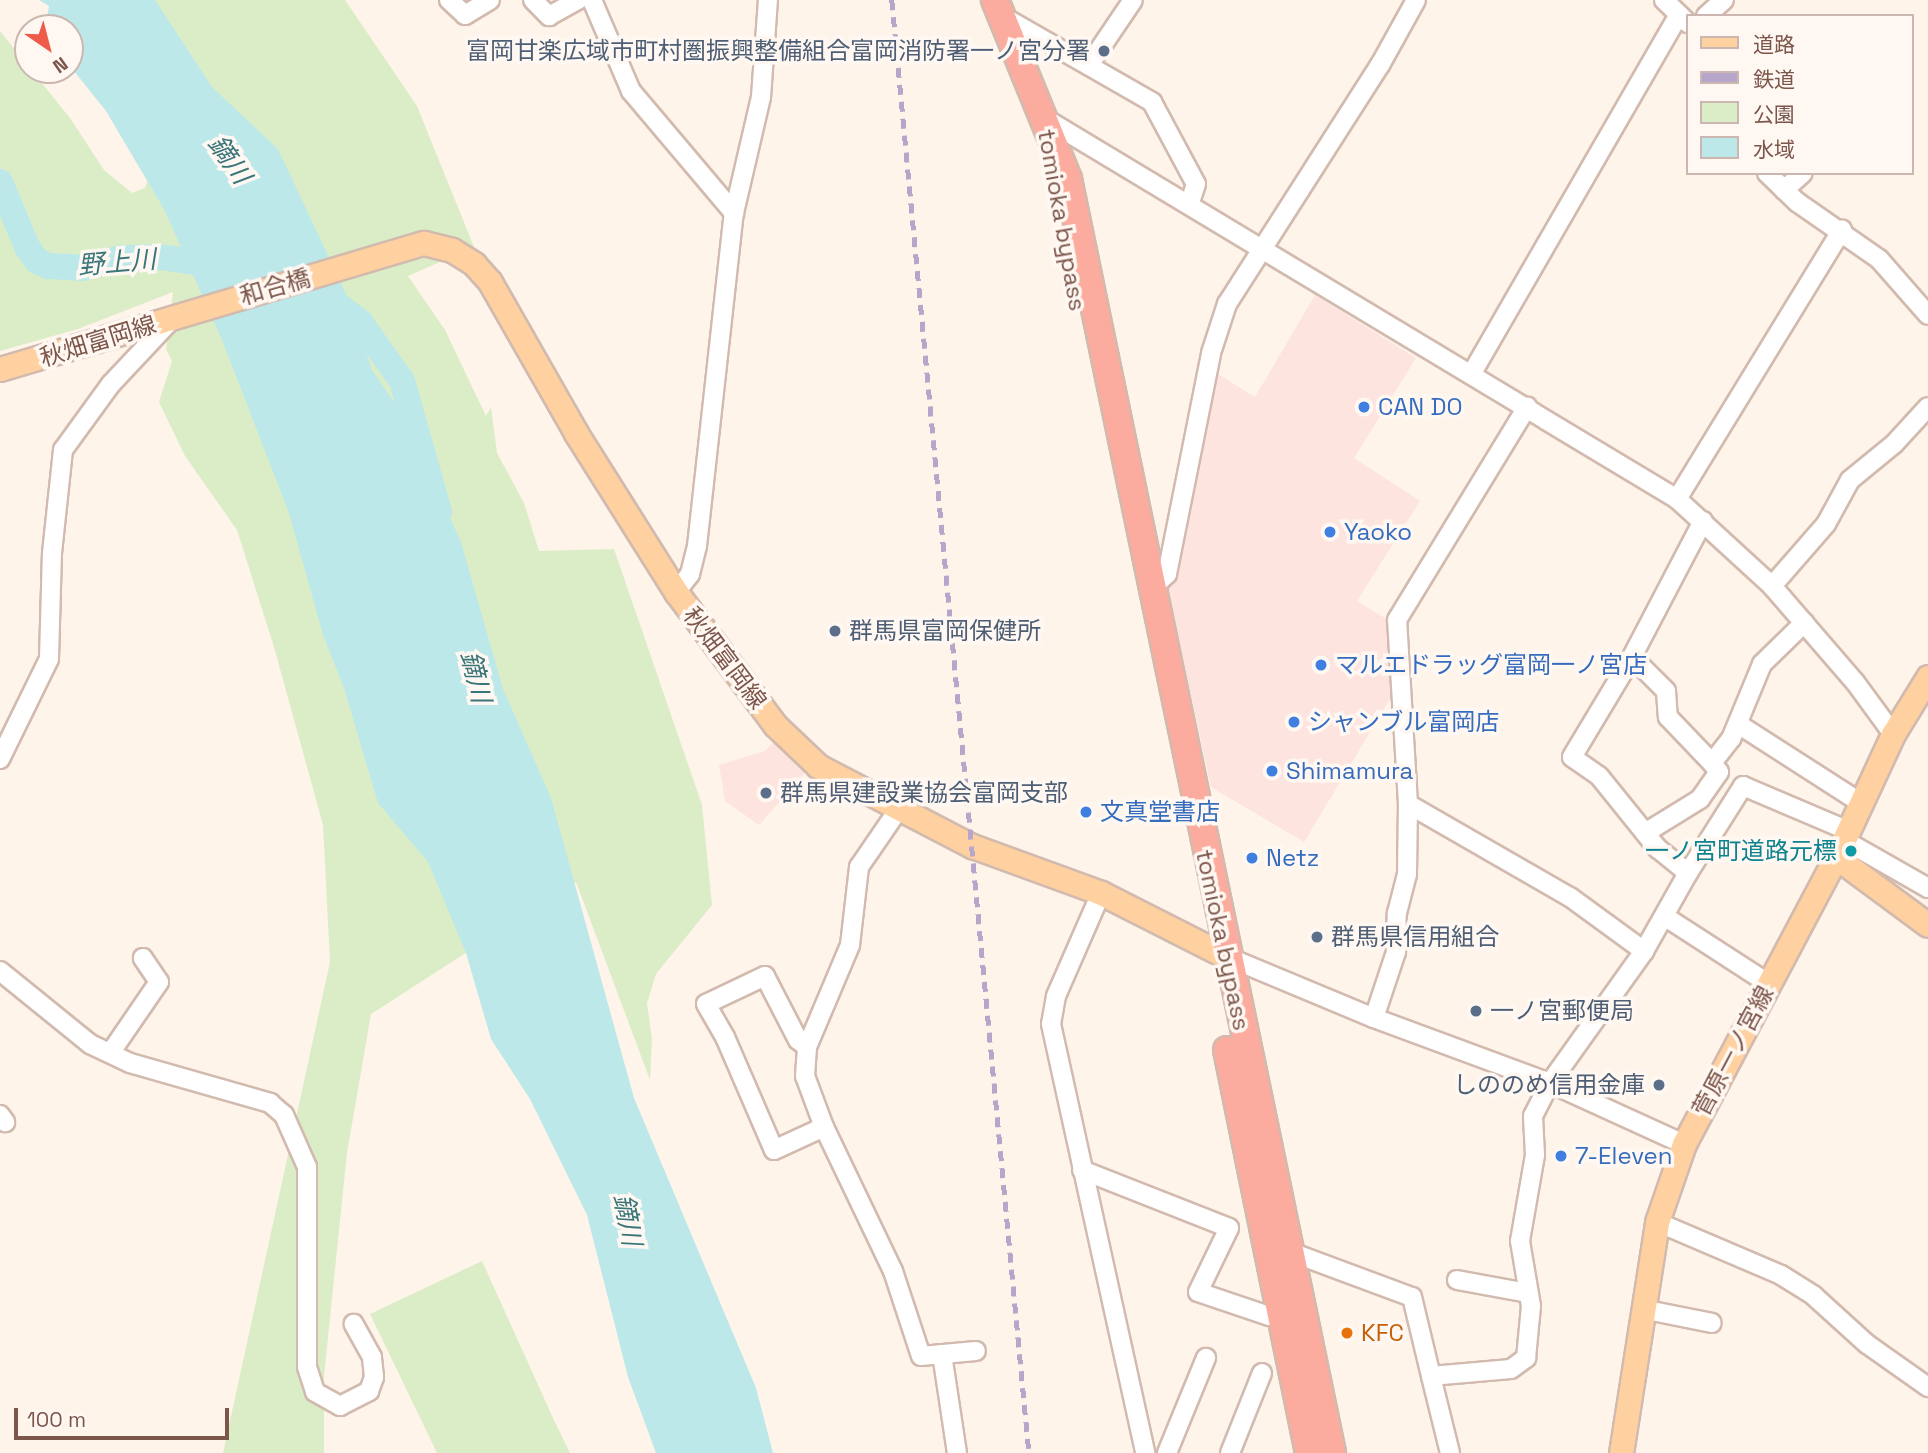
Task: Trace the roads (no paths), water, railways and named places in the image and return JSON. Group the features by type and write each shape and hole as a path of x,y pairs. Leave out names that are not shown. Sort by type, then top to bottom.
{"highway":[{"path":"998,8 1044,118"},
{"name":"tomioka bypass","path":"1044,118 1068,178 1151,589 1309,1453"},
{"name":"tomioka bypass","path":"1044,118 1051,183 1215,949 1289,1251 1332,1453"}],"main road":[{"name":"秋畑富岡線","path":"356,264 424,243 452,250 474,264 490,282 576,433 676,592 775,725 818,766 898,810 972,846 1101,893 1215,949"},
{"name":"和合橋","path":"195,311 356,264"},
{"name":"秋畑富岡線","path":"0,369 195,311"},
{"name":"菅原一ノ宮線","path":"1621,1453 1657,1222 1684,1144 1843,843 1893,734 1928,677"},
{"path":"1843,843 1928,925"}],"street":[{"path":"449,0 465,15 490,0"},
{"path":"533,0 549,16 578,0"},
{"path":"592,0 631,91 734,212"},
{"path":"676,592 690,574 697,546 734,212 761,97 768,0"},
{"path":"1089,65 1133,0"},
{"path":"1151,589 1167,573 1219,329 1227,304 1380,65 1416,0"},
{"path":"1472,373 1683,19 1664,0"},
{"path":"1708,14 1724,0"},
{"path":"998,8 1152,102 1196,184 1190,203"},
{"path":"1044,118 1264,247 1677,499 1772,586 1893,734"},
{"path":"1769,175 1784,190 1842,229 1879,259 1928,315"},
{"path":"1784,190 1800,175"},
{"path":"1677,499 1842,229"},
{"path":"0,759 49,659 52,553 63,450 111,384 172,319"},
{"path":"1374,1018 1396,952 1396,914 1407,874 1408,804 1397,620 1527,407"},
{"path":"1772,586 1826,524 1850,480 1895,444 1928,407"},
{"path":"1688,873 1645,833 1599,776 1572,757 1632,657 1703,521"},
{"path":"1645,833 1700,799 1738,724 1762,664 1804,624"},
{"path":"1632,657 1665,691 1668,717 1715,768 1843,843 1928,888"},
{"path":"1738,724 1861,803"},
{"path":"1430,1376 1520,1366 1527,1358 1528,1293 1521,1220 1535,1155 1532,1116 1550,1083 1644,951 1688,873 1743,786"},
{"path":"1408,804 1570,897 1644,951"},
{"path":"898,810 859,867 850,945 807,1047 805,1076 824,1127 893,1271 921,1356 976,1351"},
{"path":"1101,893 1056,996 1051,1024 1145,1453"},
{"path":"1664,916 1769,984"},
{"path":"1215,949 1374,1018 1550,1083 1684,1144"},
{"path":"111,1052 159,982 143,958"},
{"path":"0,971 90,1044 130,1063 270,1102 284,1115 307,1167 307,1367 315,1392 340,1406 369,1391 374,1377 372,1357 354,1324"},
{"path":"807,1047 798,1040 765,975 706,1004 725,1037 774,1150 824,1127"},
{"path":"1082,1170 1229,1228 1198,1292 1269,1316"},
{"path":"1657,1222 1781,1275 1814,1296 1867,1343 1928,1387"},
{"path":"1289,1251 1412,1297 1450,1453"},
{"path":"1457,1280 1528,1293"},
{"path":"1642,1309 1712,1323"},
{"path":"943,1354 957,1453"},
{"path":"1167,1453 1206,1359"},
{"path":"1230,1453 1262,1373"}],"water":[{"path":"39,0 155,0 212,87 278,149 346,294 372,370 403,415 461,542 503,689 551,798 634,1098 756,1388 773,1453 656,1453 628,1377 587,1215 530,1099 491,1039 466,953 428,862 378,803 344,688 323,635 289,513 222,340 165,211 106,111 84,84 84,14 48,14 49,6"}],"waterway":[{"name":"野上川","path":"0,182 27,247 37,261 48,266 82,268 121,258 160,257 196,262 219,272"},
{"name":"鏑川","path":"326,296 360,322 402,381 439,512"}],"railway":[{"path":"892,0 1029,1453"}],"place":[{"name":"富岡甘楽広域市町村圏振興整備組合富岡消防署一ノ宮分署","path":"1104,51"},
{"name":"CAN DO","path":"1364,407"},
{"name":"Yaoko","path":"1330,532"},
{"name":"群馬県富岡保健所","path":"835,631"},
{"name":"マルエドラッグ富岡一ノ宮店","path":"1321,665"},
{"name":"シャンブル富岡店","path":"1294,722"},
{"name":"Shimamura","path":"1272,771"},
{"name":"群馬県建設業協会富岡支部","path":"766,793"},
{"name":"文真堂書店","path":"1086,812"},
{"name":"一ノ宮町道路元標","path":"1851,851"},
{"name":"Netz","path":"1252,858"},
{"name":"群馬県信用組合","path":"1317,937"},
{"name":"一ノ宮郵便局","path":"1476,1011"},
{"name":"しののめ信用金庫","path":"1659,1085"},
{"name":"7-Eleven","path":"1561,1156"},
{"name":"KFC","path":"1347,1333"}]}
